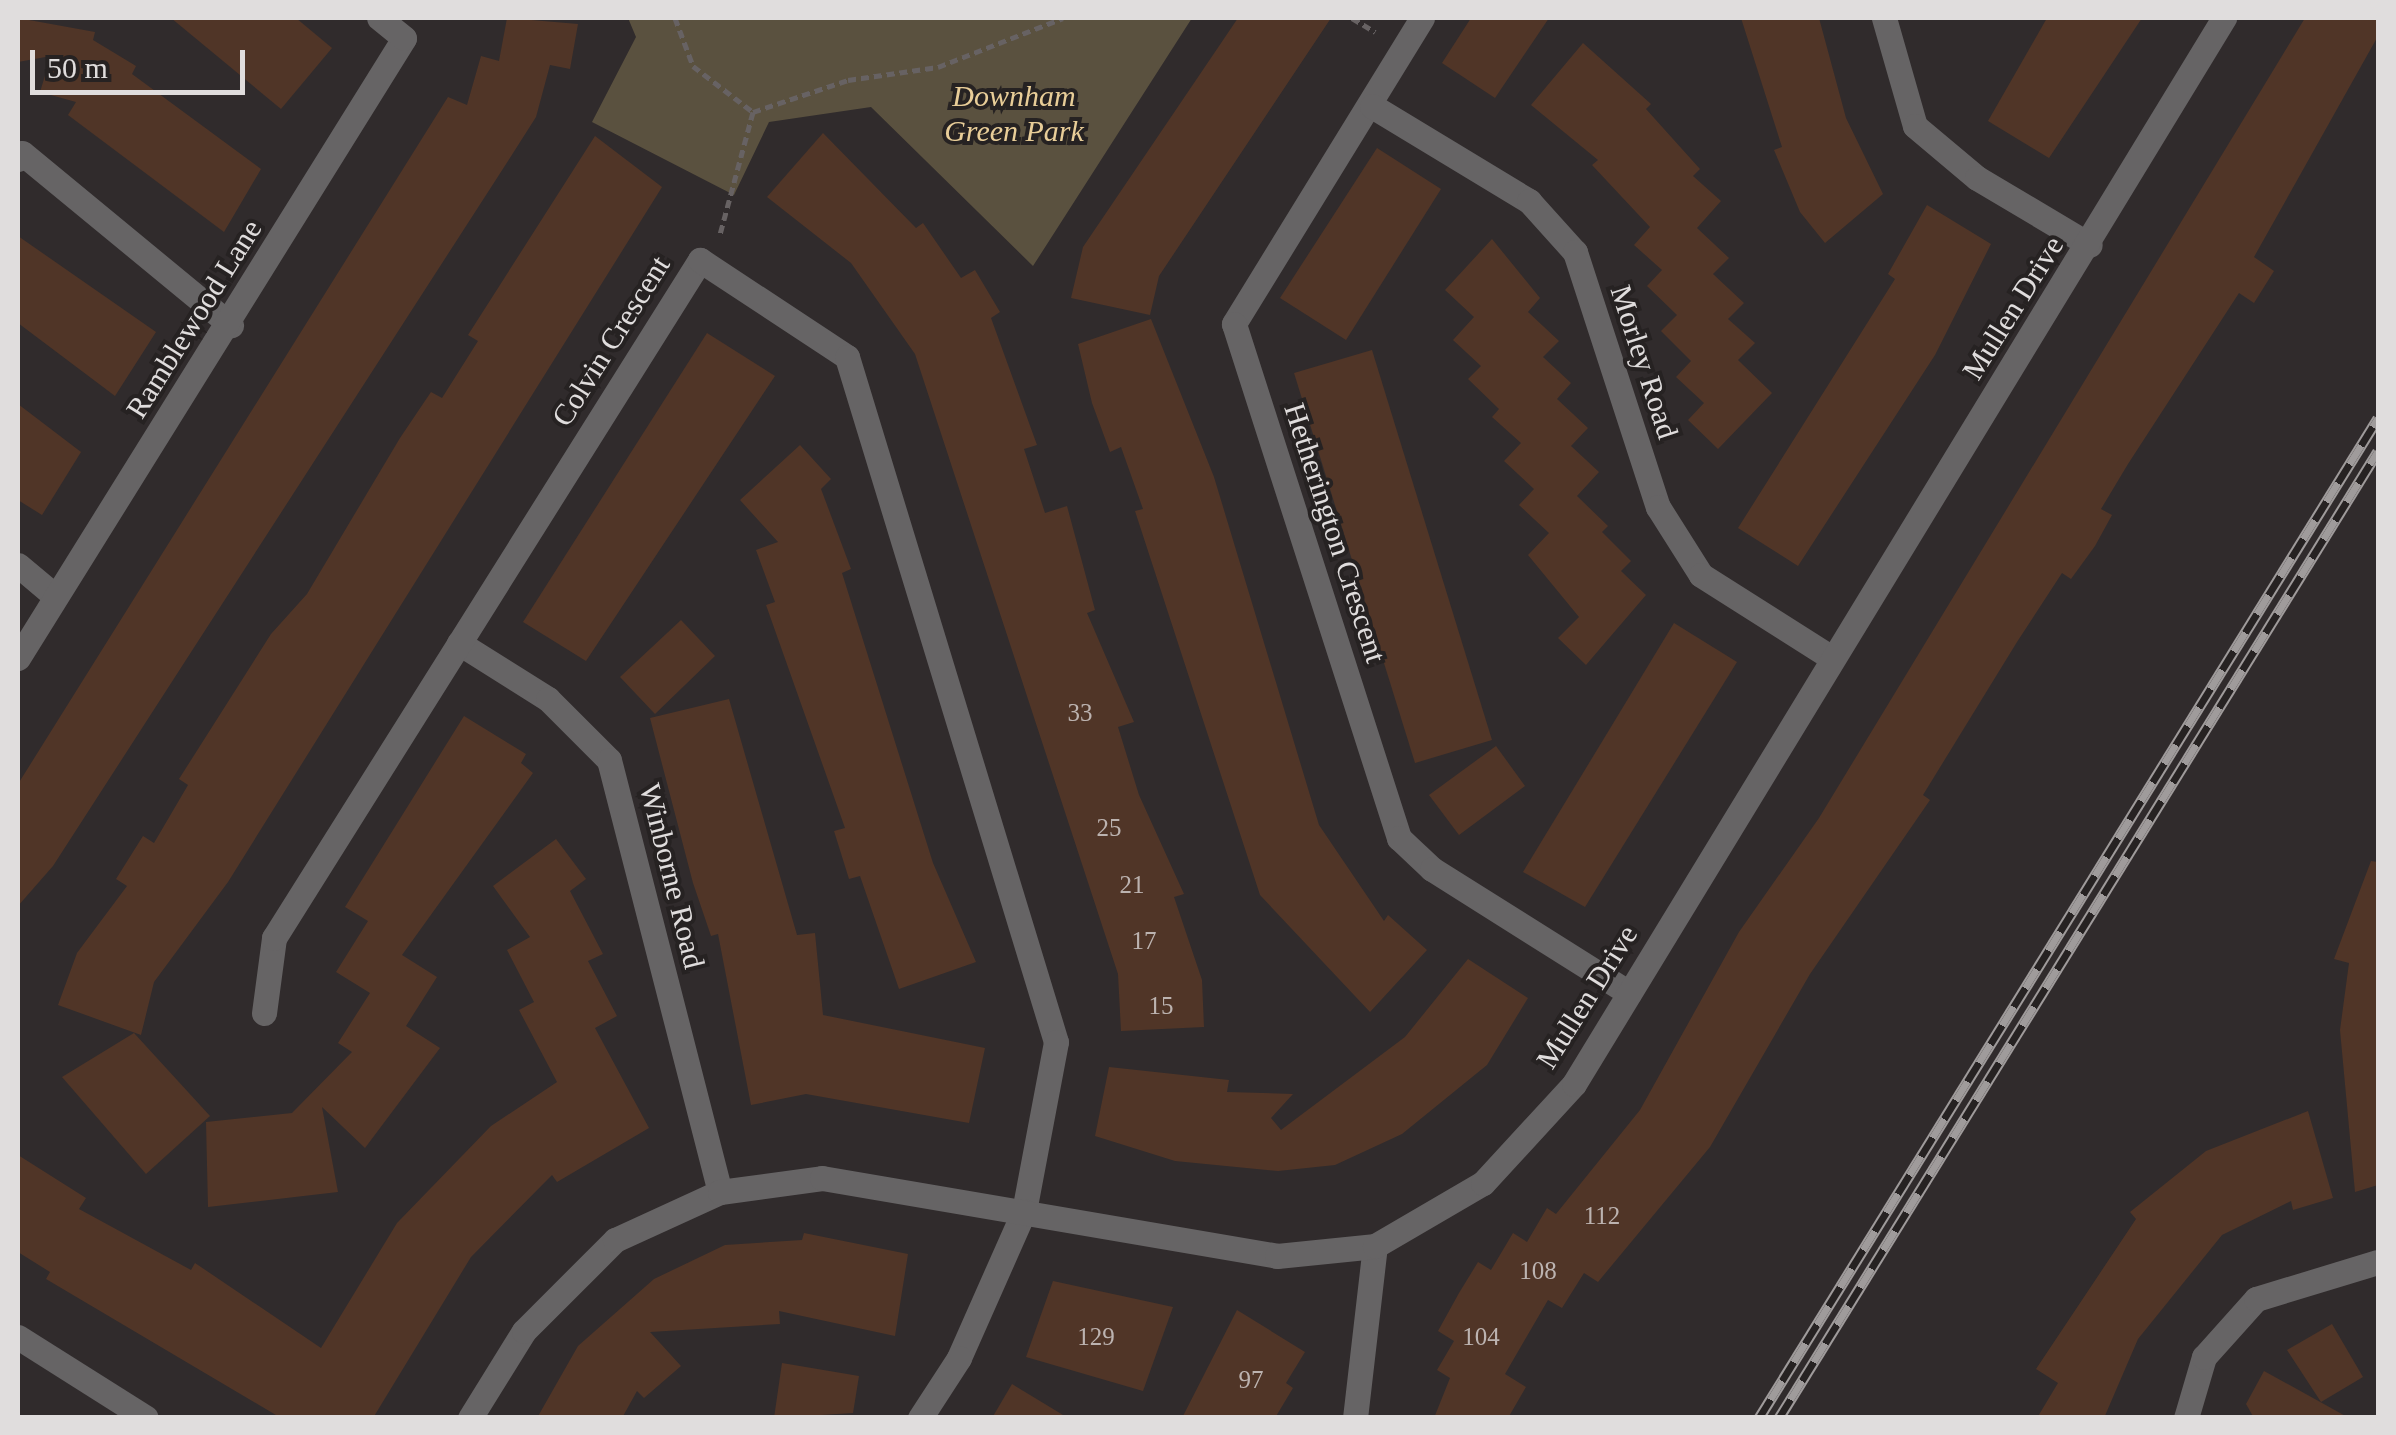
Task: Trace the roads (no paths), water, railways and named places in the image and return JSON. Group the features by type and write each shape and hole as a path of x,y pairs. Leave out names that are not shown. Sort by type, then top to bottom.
{"street":[{"name":"Ramblewood Lane","path":"18,658 231,326 404,38 379,18"},
{"name":"Hetherington Crescent","path":"1422,18 1372,106 1234,324 1399,838 1432,869 1629,992"},
{"path":"1884,18 1915,126 1976,178 2090,246"},
{"name":"Mullen Drive","path":"470,1418 524,1331 615,1240 720,1192 822,1178 1277,1256 1375,1246 1483,1183 1574,1084 1832,658 2090,246 2224,18"},
{"name":"Morley Road","path":"1372,106 1530,201 1574,252 1658,507 1701,575 1832,658"},
{"path":"18,159 22,153 231,326"},
{"name":"Colvin Crescent","path":"264,1014 274,938 700,260 847,357 1056,1042 1024,1211"},
{"path":"18,565 55,596"},
{"name":"Winborne Road","path":"459,643 548,700 609,760 720,1192"},
{"path":"920,1418 959,1358 1024,1211"},
{"path":"1355,1418 1375,1246"},
{"path":"2186,1418 2204,1358 2256,1299 2378,1262"},
{"path":"18,1336 146,1418"}],"railway":[{"path":"1759,1418 2378,418"},
{"path":"1779,1418 2378,451"}],"park label":[{"name":"Downham Green Park","path":"1014,113"}]}
